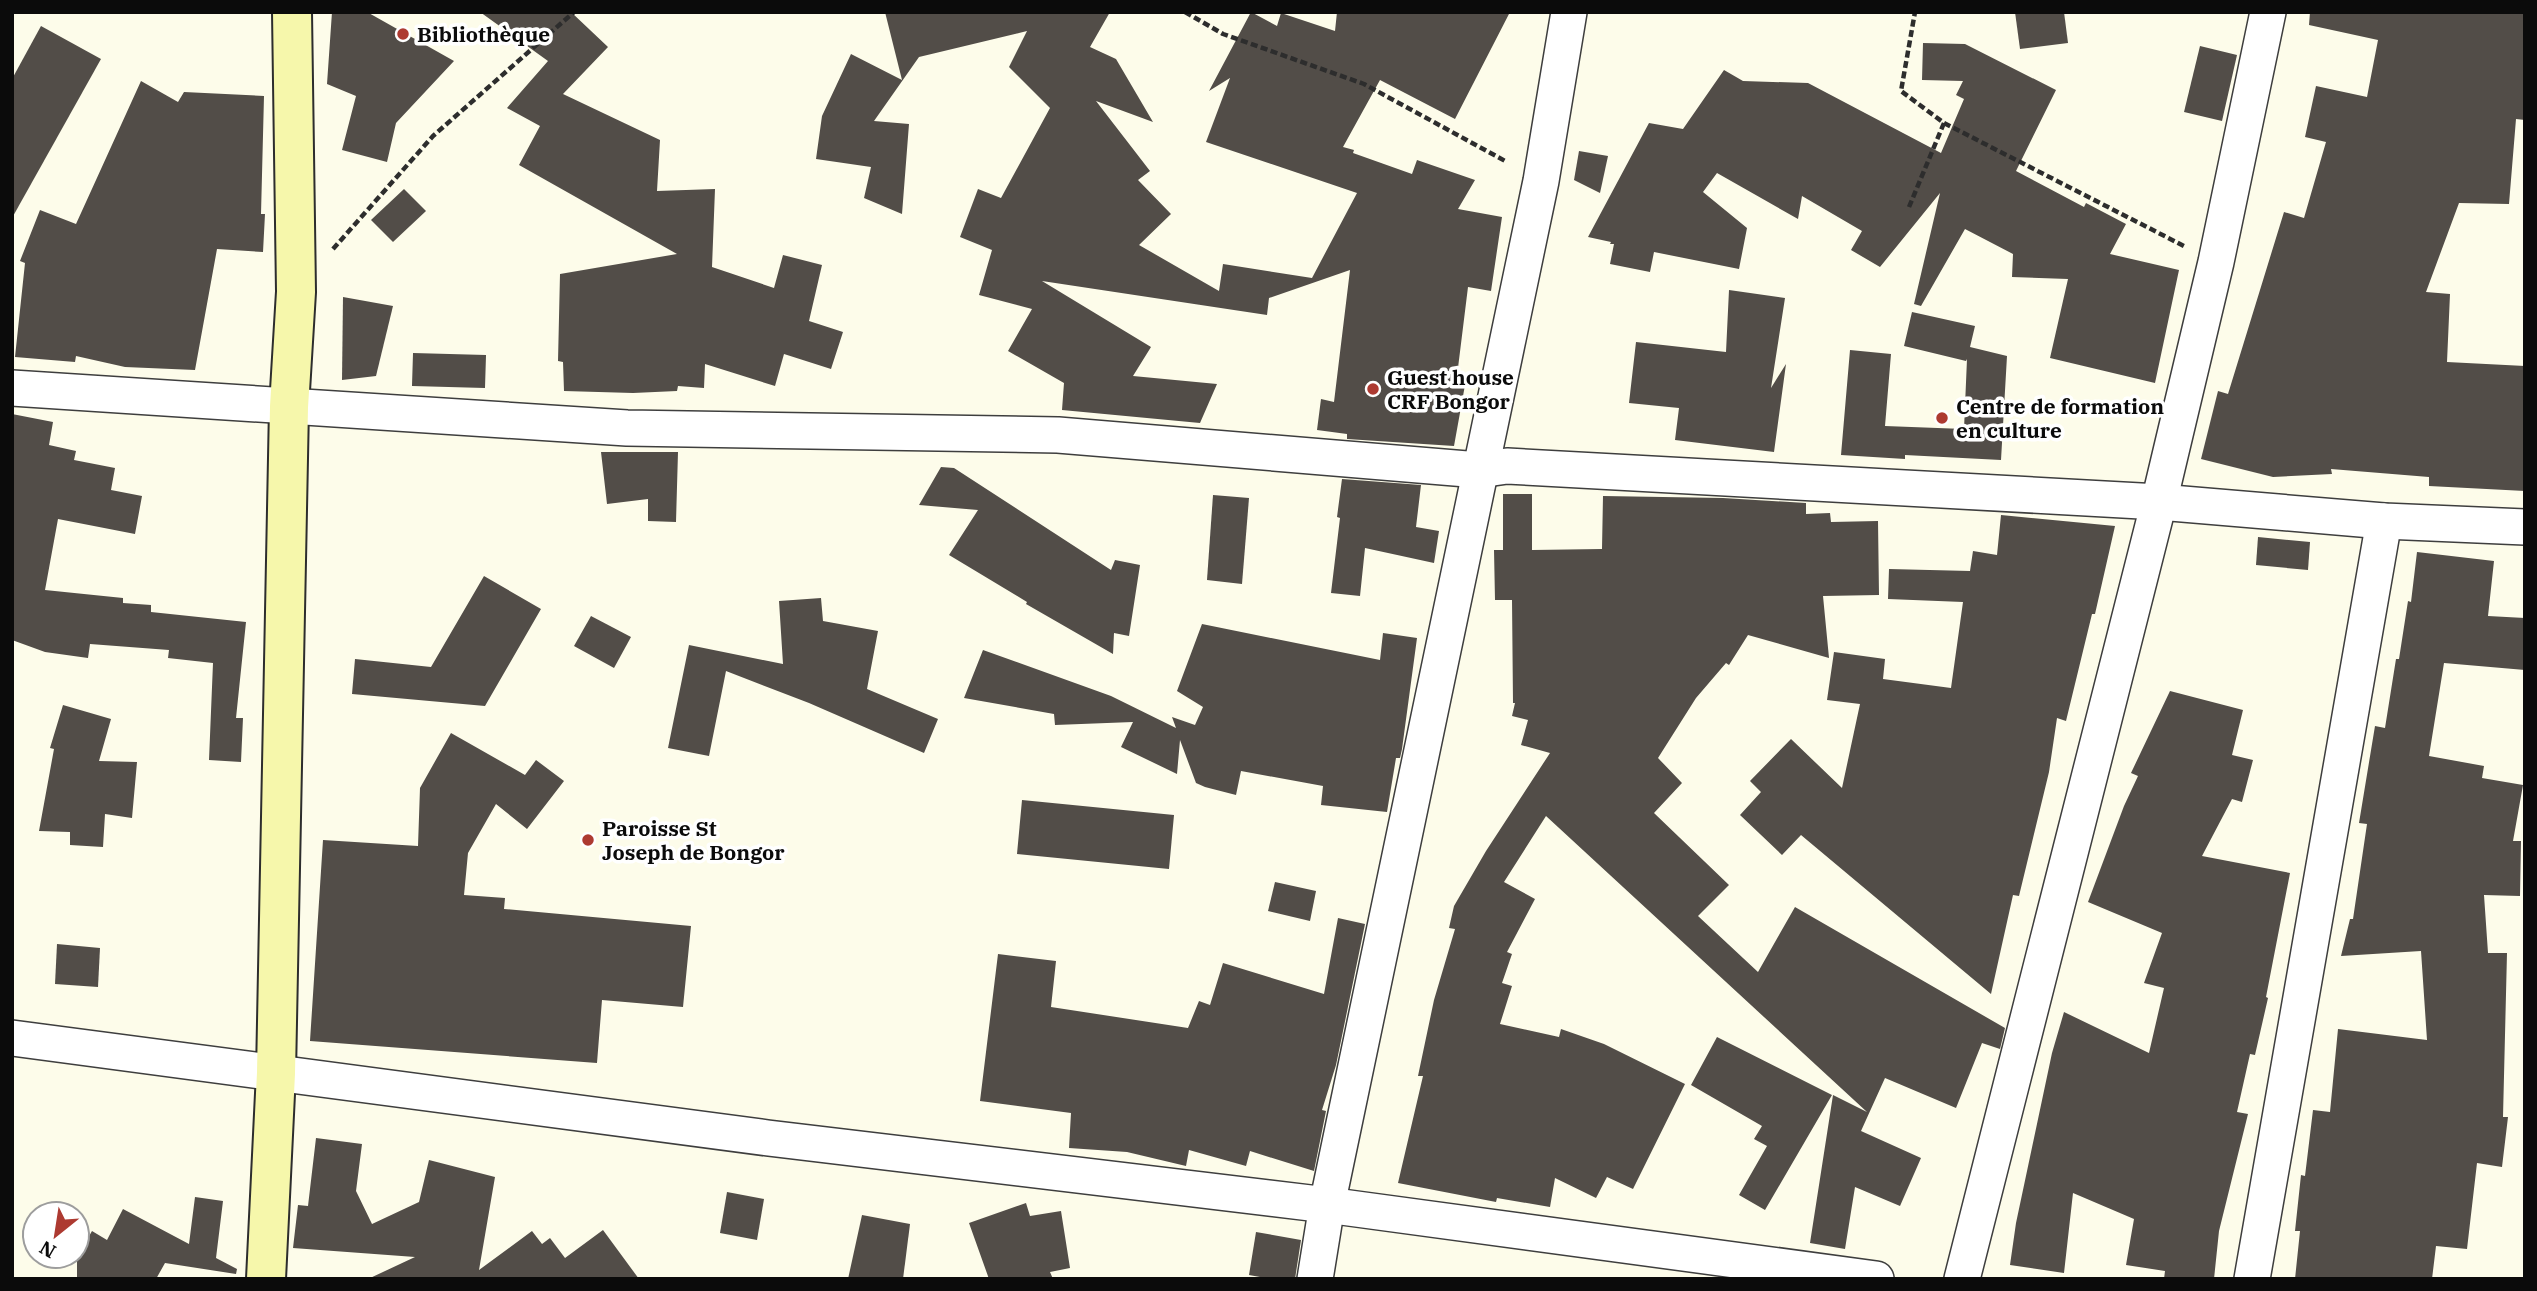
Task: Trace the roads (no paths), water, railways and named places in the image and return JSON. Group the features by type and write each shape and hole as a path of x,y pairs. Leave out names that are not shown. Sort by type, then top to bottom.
{"street":[{"path":"267,1279 276,1073 289,407 296,292 292,12"},
{"path":"1315,1279 1326,1205 1541,181 1569,12"},
{"path":"1962,1279 2160,502 2216,262 2269,12"},
{"path":"12,388 627,428 1058,435 1479,470 1507,466 2160,502 2384,521 2525,527"},
{"path":"2252,1279 2384,521"},
{"path":"12,1038 768,1138 1326,1205 1876,1279"}],"place":[{"name":"Bibliothèque","path":"403,34"},
{"name":"Guest house CRF Bongor","path":"1373,389"},
{"name":"Centre de formation en culture","path":"1942,418"},
{"name":"Paroisse St Joseph de Bongor","path":"588,840"}]}
